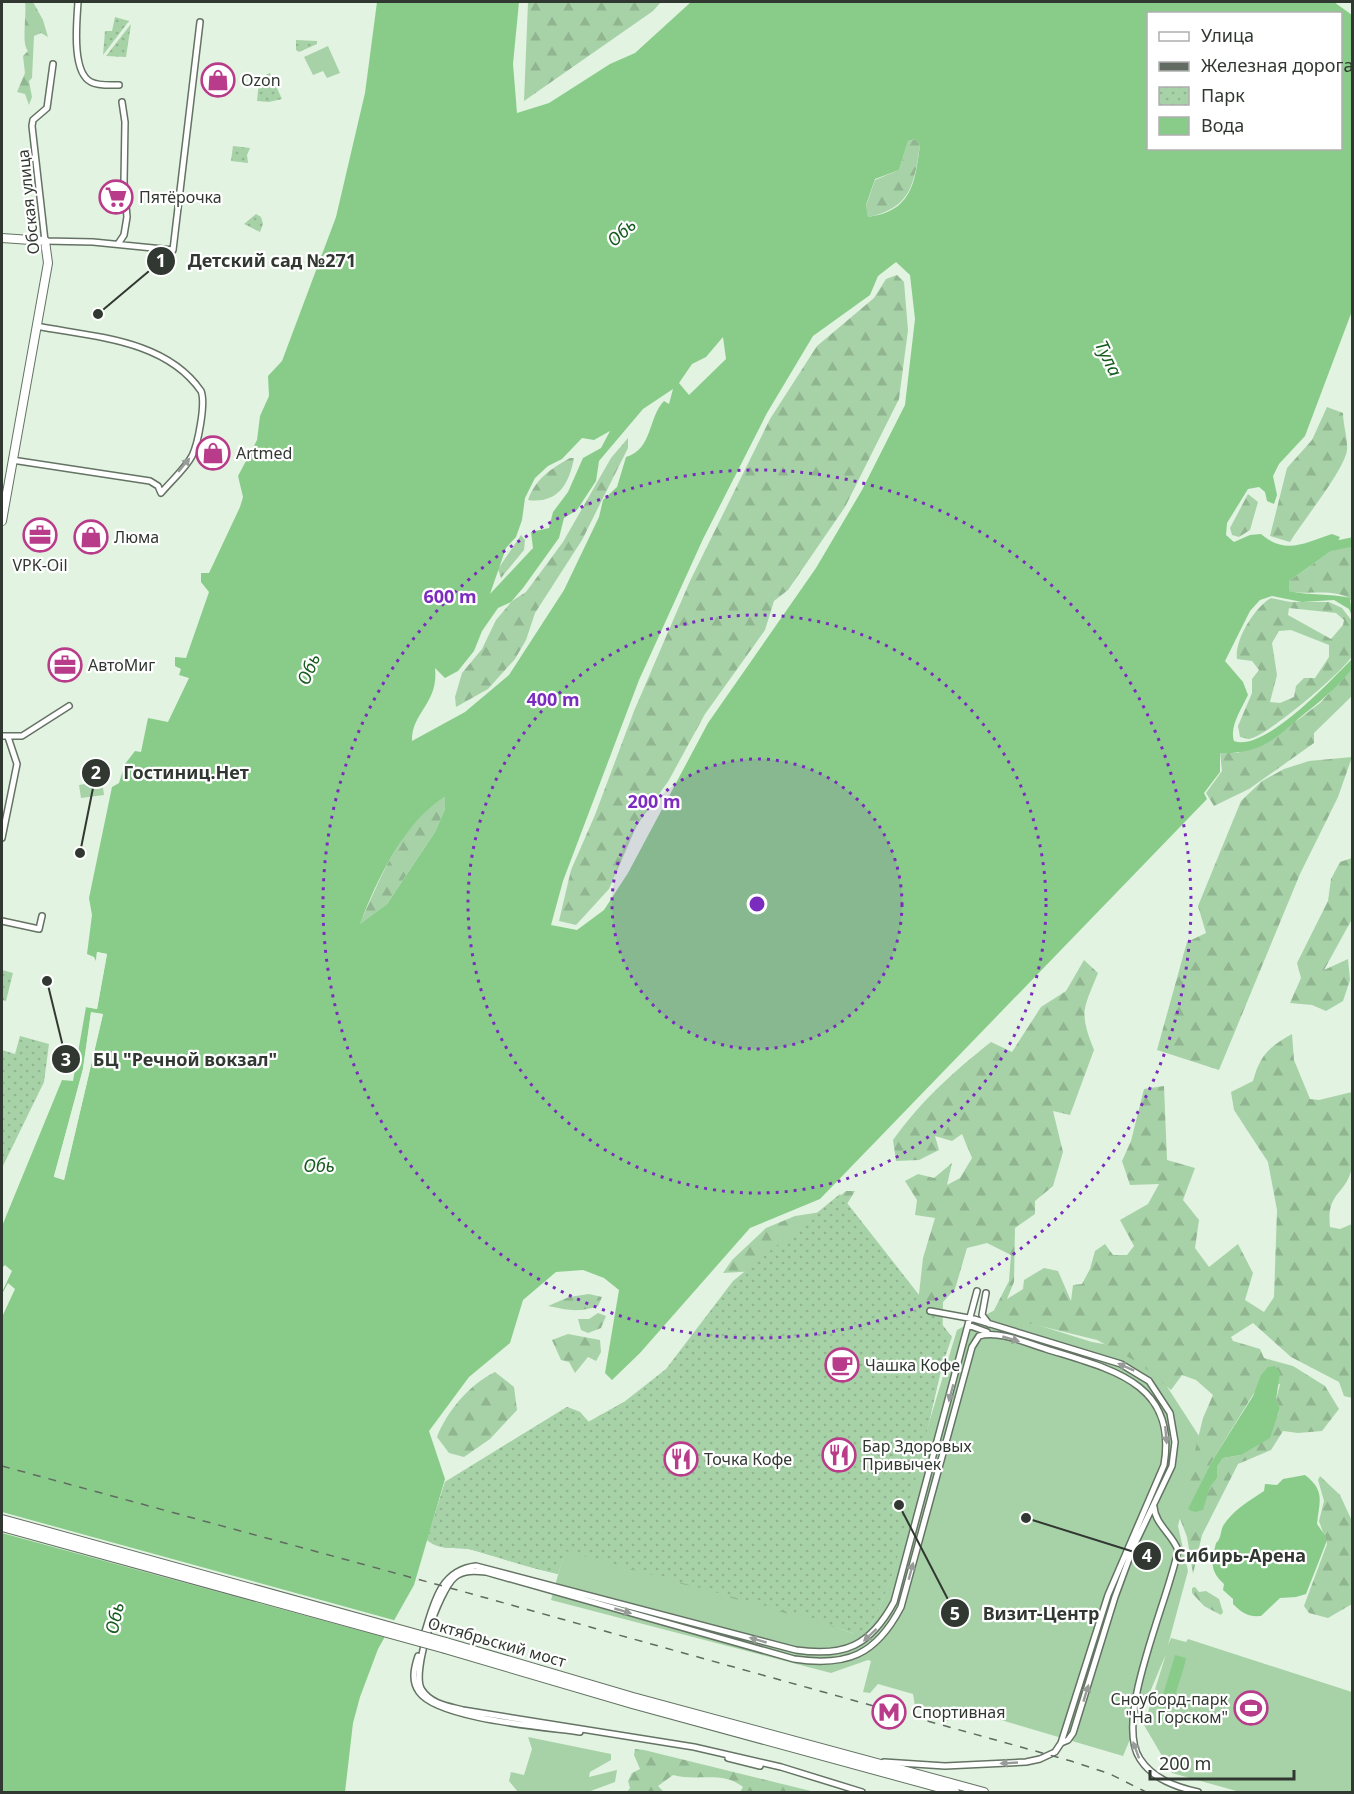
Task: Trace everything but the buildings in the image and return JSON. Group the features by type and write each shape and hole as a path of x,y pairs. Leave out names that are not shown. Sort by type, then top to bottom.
{"main road":[{"name":"Октябрьский мост","path":"2,1519 445,1646 632,1704 955,1792"},
{"name":"Октябрьский мост","path":"2,1527 984,1792"}],"street":[{"path":"78,2 76,47 85,76 92,82 119,86"},
{"path":"2,238 118,244 173,250 200,22"},
{"name":"Обская улица","path":"2,521 48,263 32,126 33,120 47,108 53,64"},
{"path":"118,244 124,235 127,217 124,182 125,122 122,102"},
{"path":"12,460 150,482 158,486 161,493 190,458 198,433 204,398 201,391 168,358 136,346 36,326"},
{"path":"2,837 17,764 4,736 26,735 69,706"},
{"path":"2,921 39,929 42,916"},
{"path":"862,1792 781,1767 694,1747 445,1706 422,1691 418,1677 419,1665 444,1590 458,1575 475,1571 794,1659 836,1662 867,1650 891,1626 901,1607 974,1341 974,1306 978,1291"},
{"path":"966,1336 981,1309 986,1293"},
{"path":"960,1318 969,1314 974,1306"},
{"path":"981,1309 982,1315 990,1325"},
{"path":"930,1311 960,1318 984,1331 1098,1365 1126,1377 1140,1386 1163,1415 1167,1443 1159,1481 1138,1523 1108,1595 1095,1653"},
{"path":"850,1792 779,1770 691,1750 449,1711 435,1706 419,1693 414,1678 416,1664 440,1588 456,1571 476,1566 796,1650 815,1653 843,1650 862,1642 884,1620 894,1602 966,1336 966,1327 960,1318"},
{"path":"869,1761 945,1766 1026,1762 1040,1760 1055,1752 1061,1743 1133,1548 1166,1484 1175,1442 1170,1413 1163,1398 1149,1381 1137,1372 1101,1358 990,1325 974,1324"},
{"path":"974,1341 979,1335 993,1334"},
{"path":"1029,1344 1031,1336"},
{"path":"1098,1365 1101,1358"},
{"path":"935,1451 942,1453"},
{"path":"1159,1481 1166,1484"},
{"path":"1154,1506 1155,1515 1174,1540 1178,1550 1135,1701 1131,1731 1138,1757 1148,1769 1162,1779 1198,1792"},
{"path":"1138,1523 1145,1526 1162,1525"},
{"path":"913,1534 921,1536"}],"green space":[{"path":"25,2 33,2 43,20 48,37 41,33 34,36 32,78 29,81 32,97 29,105 25,94 17,92 25,73 23,56 28,51 25,42"},
{"path":"528,2 661,2 653,11 524,101"},
{"path":"115,17 129,21 103,55 105,31 112,31"},
{"path":"131,24 126,57 106,56"},
{"path":"296,40 317,41 317,44 299,52 296,50"},
{"path":"328,46 340,73 327,78 323,71 313,75 304,57"},
{"path":"270,73 282,99 269,102 257,101 259,80 266,80 264,76"},
{"path":"916,139 920,145 916,171 908,192 894,207 868,217 866,206 875,180 899,170 908,141"},
{"path":"233,146 250,148 247,155 248,163 231,161"},
{"path":"256,214 261,217 263,224 260,232 244,224"},
{"path":"897,275 904,282 908,330 899,399 845,507 788,590 774,601 765,630 705,714 669,780 637,825 609,889 576,925 559,921 571,870 595,815 634,711 690,581 770,419 817,346 874,298 886,279"},
{"path":"1327,407 1343,413 1347,446 1344,459 1339,470 1290,542 1270,536 1287,468 1312,440"},
{"path":"628,438 628,448 582,540 535,613 526,640 515,659 488,689 456,707 455,697 462,673 482,649 496,620 512,601 526,592 563,542 611,458"},
{"path":"574,458 572,467 560,490 547,499 528,500 535,486 550,470"},
{"path":"1248,494 1258,502 1250,530 1239,537 1232,535 1230,528"},
{"path":"521,535 525,540 524,550 501,578 498,569"},
{"path":"1352,542 1352,601 1339,594 1289,591 1289,581 1334,549 1338,543"},
{"path":"1271,598 1290,602 1329,602 1342,608 1352,621 1352,656 1304,703 1271,727 1249,739 1240,737 1238,726 1252,693 1252,679 1259,670 1252,661 1237,659 1237,651 1242,634 1252,616","holes":["1289,608 1336,613 1344,620 1343,625 1331,639 1288,615","1291,630 1329,645 1329,657 1315,678 1304,678 1296,686 1294,697 1280,703 1270,702 1277,675 1272,643 1279,631"]},
{"path":"1352,669 1352,696 1314,733 1314,743 1249,789 1214,806 1206,793 1222,771 1220,752 1238,753 1299,719 1320,703"},
{"path":"1352,757 1338,797 1300,874 1219,1070 1157,1050 1187,942 1206,933 1198,906 1241,801 1262,781 1284,769 1309,761"},
{"path":"102,781 104,795 81,798 79,785"},
{"path":"445,797 445,809 435,832 387,904 359,925 403,837 429,808"},
{"path":"1352,858 1352,919 1324,970 1348,959 1350,980 1343,1001 1326,1011 1312,1005 1290,1003 1301,978 1297,963 1328,901 1331,879 1340,862"},
{"path":"1084,960 1098,973 1085,1011 1086,1027 1094,1050 1070,1115 1053,1111 1063,1152 1053,1186 1035,1201 1035,1214 1015,1228 1014,1282 1007,1299 1023,1289 1024,1280 1044,1268 1058,1271 1071,1301 1073,1285 1082,1284 1090,1269 1095,1251 1105,1244 1113,1255 1127,1255 1134,1246 1120,1220 1148,1204 1159,1184 1130,1185 1122,1161 1131,1141 1144,1089 1164,1086 1167,1160 1195,1168 1183,1200 1199,1220 1195,1248 1209,1267 1238,1244 1253,1273 1245,1300 1264,1312 1274,1297 1277,1210 1268,1162 1234,1110 1231,1092 1253,1081 1266,1053 1292,1034 1294,1060 1310,1099 1319,1100 1352,1092 1352,1167 1331,1207 1330,1227 1340,1229 1352,1224 1352,1398 1344,1396 1339,1382 1291,1357 1253,1323 1231,1337 1233,1341 1260,1349 1264,1358 1293,1366 1325,1386 1339,1409 1322,1431 1298,1433 1283,1431 1271,1450 1238,1464 1202,1535 1193,1574 1187,1537 1179,1516 1203,1418 1213,1395 1196,1380 1182,1375 1171,1390 1139,1363 1097,1340 992,1314 1009,1281 1011,1255 987,1243 967,1248 955,1289 943,1302 942,1366 895,1567 877,1615 860,1634 565,1551 558,1574 469,1549 445,1548 427,1540 445,1482 567,1407 580,1412 588,1422 624,1402 623,1427 757,1271 723,1273 732,1260 766,1228 795,1216 821,1212 846,1191 855,1191 847,1204 892,1359 919,1294 923,1258 935,1218 915,1215 917,1200 905,1181 918,1174 934,1178 952,1163 947,1185 960,1178 972,1158 962,1134 952,1141 935,1136 939,1150 919,1160 896,1161 893,1140 927,1099 964,1064 991,1042 1012,1052 1041,1007 1066,991","holes":["1280,1384 1276,1400 1280,1408 1278,1415 1241,1455 1223,1458 1217,1467 1217,1478 1189,1509 1212,1461 1257,1388"]},
{"path":"2,970 13,973 6,1001 2,1000"},
{"path":"20,1036 49,1044 44,1082 2,1168 2,1050 15,1054"},
{"path":"840,1194 952,1337 942,1366 895,1567 877,1615 869,1627 860,1634 854,1634 817,1620 565,1551 558,1574 469,1549 445,1548 427,1540 445,1482 567,1407 580,1412 589,1422 624,1402 666,1369 733,1281"},
{"path":"589,1294 602,1297 598,1306 567,1310 548,1306 569,1297"},
{"path":"993,1311 1092,1342 1144,1351 1199,1436 1178,1526 1188,1571 1168,1645 1171,1638 1186,1642 1188,1639 1352,1692 1352,1792 1240,1792 1172,1773 1144,1725 1166,1654 1123,1756 953,1706 948,1721 934,1717 935,1712 915,1706 913,1694 878,1684 870,1693 863,1692 871,1661 868,1660 831,1673 551,1600 565,1550 817,1620 854,1634 869,1627 877,1615 895,1567 902,1512 957,1330"},
{"path":"598,1313 606,1316 601,1328 588,1333 581,1330 578,1319 589,1319"},
{"path":"568,1334 600,1340 601,1352 596,1361 588,1357 575,1373 569,1362 561,1360 552,1340"},
{"path":"495,1372 514,1387 517,1410 490,1439 464,1457 449,1453 437,1437 441,1427 460,1399"},
{"path":"1320,1476 1340,1495 1352,1521 1352,1604 1328,1618 1309,1613 1304,1606 1327,1544 1319,1521 1324,1501 1318,1480"},
{"path":"1195,1587 1199,1592 1206,1591 1219,1599 1223,1612 1221,1615 1204,1606 1192,1593 1192,1588"},
{"path":"528,1737 611,1754 611,1760 590,1772 589,1777 617,1770 615,1782 588,1792 518,1792 509,1781 511,1772 524,1775 532,1749"},
{"path":"635,1749 815,1792 740,1792 743,1787 726,1779 673,1775 658,1786 664,1792 627,1792 630,1788 628,1781 632,1773 640,1769 634,1755"}],"water":[{"name":"Обь","path":"377,2 519,2 513,64 517,113 549,103 610,64 635,53 691,2 1334,2 1352,15 1352,311 1305,436 1279,464 1273,476 1277,495 1274,504 1267,501 1265,492 1259,487 1248,489 1227,523 1226,535 1234,542 1250,535 1261,534 1278,544 1287,546 1332,534 1340,537 1334,549 1289,581 1289,591 1350,598 1352,616 1349,609 1334,600 1302,602 1272,596 1260,600 1250,611 1225,661 1243,682 1248,695 1233,730 1234,741 1247,742 1279,726 1352,659 1352,669 1326,696 1272,740 1254,749 1220,753 1220,772 1204,793 1207,799 820,1199 750,1228 640,1353 612,1380 605,1373 619,1290 604,1278 583,1270 556,1272 523,1300 510,1343 469,1377 429,1431 445,1479 414,1585 378,1649 360,1697 353,1723 345,1792 2,1792 2,1226 62,1080 73,1081 86,1007 97,1009 107,954 97,952 96,961 94,957 87,954 92,915 89,898 112,787 119,783 125,764 135,751 141,752 148,718 168,722 189,678 179,675 181,669 175,666 175,657 186,658 209,592 201,582 201,573 209,573 240,507 243,497 238,476 257,440 260,416 269,396 268,376 282,361 336,217 365,93","holes":["916,139 920,145 916,171 909,192 894,208 883,214 868,217 866,205 875,179 899,170 908,141","896,262 910,275 915,319 905,405 862,490 816,568 708,723 628,873 604,910 577,930 551,925 563,881 639,680 703,539 767,413 813,336 870,295 878,276","723,337 726,359 689,395 679,383 692,364 706,357","673,389 669,404 664,401 655,415 646,440 635,453 626,457 617,487 603,500 599,517 564,590 509,675 465,712 412,741 416,723 433,690 435,668 445,678 458,671 474,651 482,631 498,608 511,602 559,538 564,518 577,510 596,481 599,461 643,409","610,431 601,448 583,458 568,492 553,512 549,528 531,532 533,548 490,594 506,548 516,537 522,520 525,498 535,478 548,466 562,459 582,438 594,440","445,797 445,809 435,832 387,904 360,924 374,890 393,854 404,837 430,808","91,1013 103,1014 64,1180 54,1176 83,1069"]},
{"path":"1275,1366 1280,1373 1276,1400 1280,1408 1270,1438 1241,1455 1223,1458 1217,1467 1217,1478 1210,1487 1203,1510 1195,1512 1188,1509 1212,1461 1253,1396 1261,1375 1268,1367"},
{"path":"1305,1475 1319,1492 1317,1524 1326,1537 1326,1543 1306,1594 1280,1598 1261,1616 1246,1614 1233,1604 1233,1599 1223,1590 1224,1584 1214,1571 1214,1550 1223,1526 1236,1511 1264,1491 1265,1484 1277,1485 1283,1479"},
{"path":"1175,1655 1186,1658 1184,1667 1167,1721 1158,1721 1156,1718"}],"pier":[{"path":"97,952 107,954 97,1009 86,1007 87,1004 95,1005 104,956 100,955 98,963 94,964 92,961 96,961"},
{"path":"91,1012 103,1014 64,1180 54,1177 83,1069","holes":["94,1016 99,1016 89,1069 62,1176 58,1175 86,1070"]},
{"path":"5,1265 12,1271 2,1292 2,1268"},
{"path":"8,1283 15,1289 2,1317 2,1294"},
{"path":"2,1512 397,1621 387,1638 2,1533"}],"waterway":[{"name":"Тула","path":"1328,547 1352,542"}],"railway":[{"path":"2,1466 1071,1761 1110,1774 1146,1792"}],"place":[{"name":"Ozon","path":"218,80"},
{"name":"Пятёрочка","path":"116,197"},
{"name":"Детский сад №271","path":"98,314"},
{"name":"Artmed","path":"213,453"},
{"name":"VPK-Oil","path":"40,535"},
{"name":"Люма","path":"91,537"},
{"name":"АвтоМиг","path":"65,665"},
{"name":"Гостиниц.Нет","path":"80,853"},
{"name":"БЦ \"Речной вокзал\"","path":"47,981"},
{"name":"Чашка Кофе","path":"842,1365"},
{"name":"Бар Здоровых Привычек","path":"839,1455"},
{"name":"Точка Кофе","path":"681,1459"},
{"name":"Визит-Центр","path":"899,1505"},
{"name":"Сибирь-Арена","path":"1026,1518"},
{"name":"Сноуборд-парк \"На Горском\"","path":"1251,1708"},
{"name":"Спортивная","path":"889,1712"}]}
